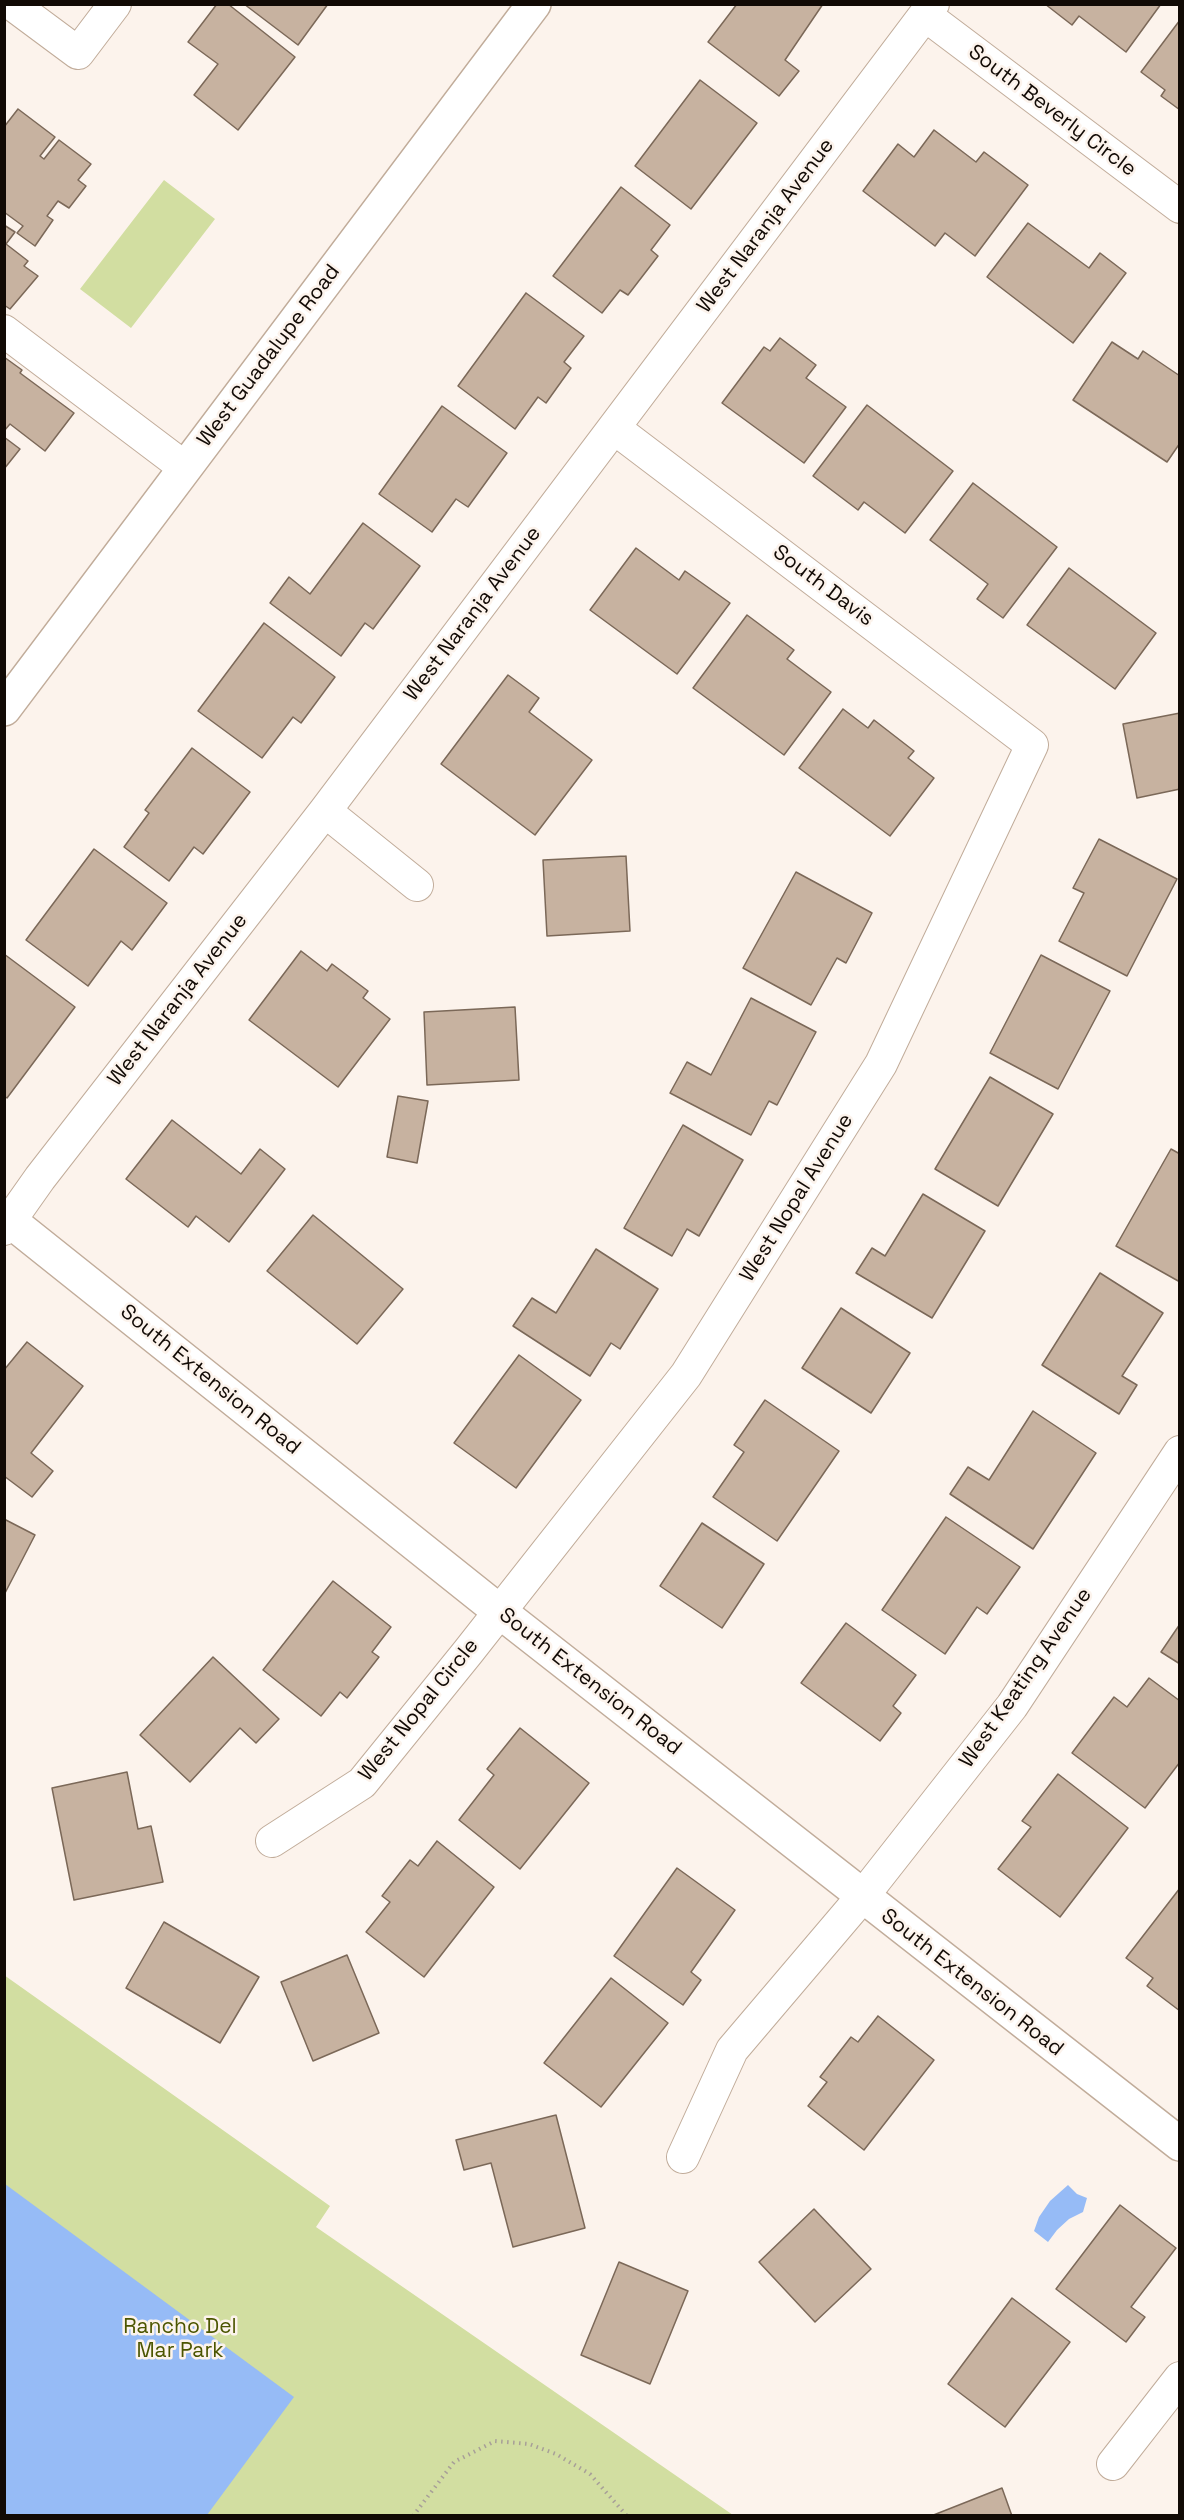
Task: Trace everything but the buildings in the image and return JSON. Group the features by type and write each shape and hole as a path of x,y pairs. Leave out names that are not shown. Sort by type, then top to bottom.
{"street":[{"path":"12,4 78,53 115,4"},
{"name":"West Guadalupe Road","path":"4,709 534,4"},
{"name":"South Beverly Circle","path":"929,10 1179,207"},
{"name":"West Naranja Avenue","path":"6,1222 325,811 929,10"},
{"path":"4,331 184,467"},
{"name":"South Davis","path":"614,428 1032,745"},
{"name":"West Nopal Avenue","path":"499,1611 686,1375 874,1074 1032,745"},
{"path":"325,811 417,885"},
{"name":"South Extension Road","path":"6,1222 1179,2144"},
{"name":"West Keating Avenue","path":"683,2157 732,2050 862,1897 1012,1706 1179,1452"},
{"name":"West Nopal Circle","path":"272,1841 362,1783 499,1611"},
{"path":"1113,2464 1179,2378"}],"path":[{"path":"413,2516 454,2462 495,2441 529,2444 556,2454 590,2474 627,2516"}],"green space":[{"path":"164,180 215,219 131,328 80,289"},
{"name":"Rancho Del Mar Park","path":"4,1975 330,2206 316,2227 733,2515 5,2515"}],"water":[{"path":"5,2184 294,2397 207,2515 5,2515"},
{"path":"1068,2185 1077,2194 1087,2198 1083,2212 1069,2219 1048,2242 1034,2231 1039,2217 1050,2201"}]}
